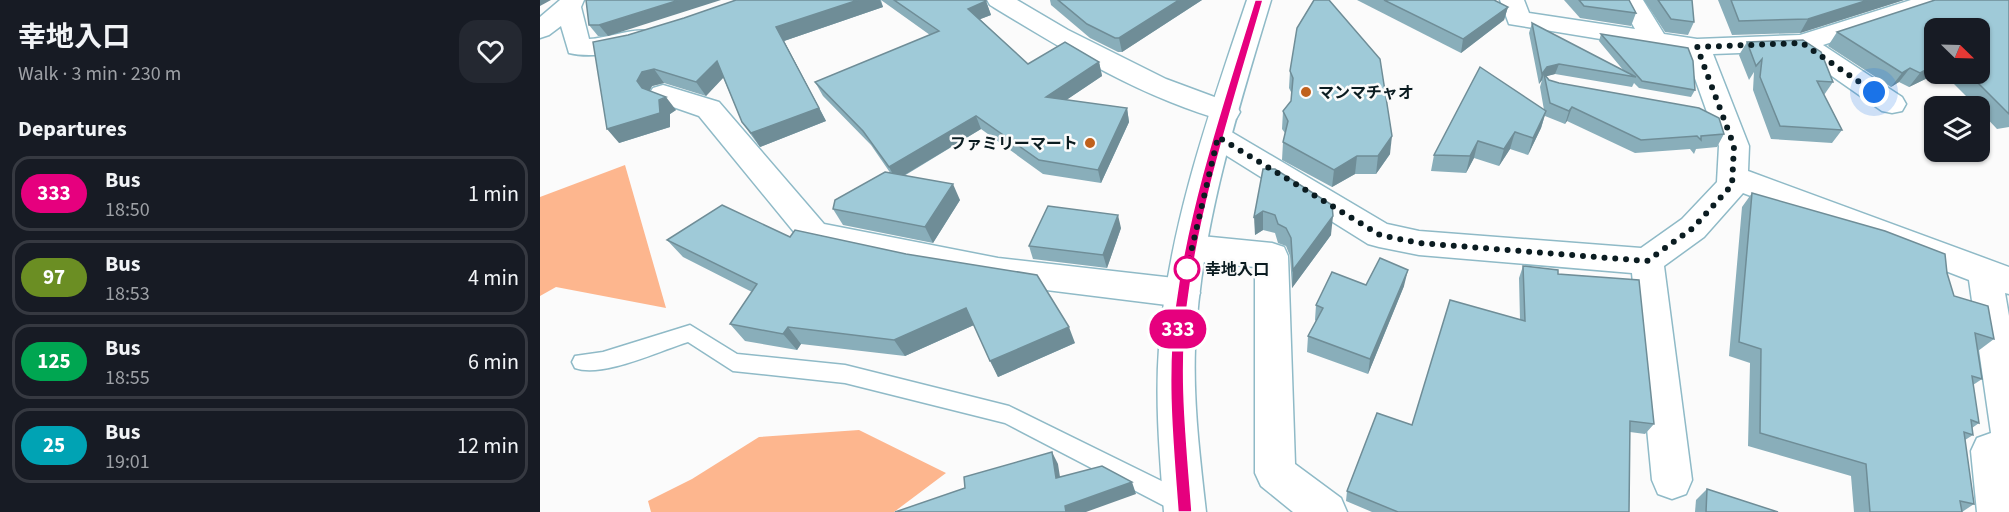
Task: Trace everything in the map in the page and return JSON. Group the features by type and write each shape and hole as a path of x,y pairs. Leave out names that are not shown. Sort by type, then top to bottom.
{"street":[{"path":"999,0 1059,36 1222,124 1380,235 1419,243 1647,261 1693,228 1732,185 1734,146 1697,47"},
{"path":"1185,508 1177,401 1179,327 1191,248 1222,124 1259,0"},
{"path":"1512,0 1518,19 1697,47 1802,43 1884,7 1936,0"},
{"path":"1631,0 1655,41"},
{"path":"570,4 578,47 610,46 665,28"},
{"path":"540,30 570,4"},
{"path":"1802,43 1892,104"},
{"path":"663,94 709,109 814,234 998,272 1184,293"},
{"path":"1689,109 1723,115"},
{"path":"1732,177 1997,277 2009,430"},
{"path":"1191,248 1272,256 1275,473 1326,512"},
{"path":"1647,261 1672,480"},
{"path":"1998,512 1991,451 2009,447"}],"lane":[{"path":"582,362 603,361 690,333 733,362 845,374 1009,415 1185,508"}],"shaded area":[{"path":"625,165 666,308 556,287 540,296 540,197"},
{"path":"859,430 946,473 894,512 651,512 648,501 692,479 759,437"}],"building":[{"path":"586,0 679,0 599,25 589,25"},
{"path":"736,0 858,0 776,27 819,108 751,133 742,122 717,61 696,82 654,69 642,72 637,81 642,88 666,97 659,100 660,113 607,129 593,42 628,35"},
{"path":"894,0 984,0 986,1 968,9 1028,64 1065,42 1099,62 1046,97 1127,108 1098,170 1039,160 976,116 889,167 863,131 815,82 939,31"},
{"path":"1058,0 1179,0 1119,38 1115,38 1087,24"},
{"path":"1314,0 1329,0 1380,59 1392,136 1378,156 1357,156 1334,170 1283,142 1288,121 1283,111 1291,101 1293,78 1290,71 1297,28"},
{"path":"1384,0 1494,0 1508,7 1463,39"},
{"path":"1579,0 1629,0 1636,13 1584,6"},
{"path":"1658,0 1692,0 1694,22 1671,19"},
{"path":"1731,0 1868,0 1808,19 1739,21"},
{"path":"1935,0 2009,0 2009,114 1979,84 1990,84 1990,18 1924,18 1924,71 1920,73 1910,68 1902,73 1837,32"},
{"path":"1532,23 1636,77 1559,64 1547,67 1542,74"},
{"path":"1601,34 1688,48 1693,61 1695,90 1642,81"},
{"path":"1803,40 1821,52 1833,82 1817,81 1842,130 1780,126 1760,77 1762,59 1756,66 1747,42"},
{"path":"1480,67 1546,111 1533,138 1515,132 1504,149 1478,141 1470,156 1434,155"},
{"path":"1544,74 1549,80 1559,83 1699,108 1719,118 1724,134 1701,136 1701,140 1697,136 1641,140 1572,107 1569,111 1550,103"},
{"path":"1263,169 1275,169 1332,205 1333,216 1293,270 1291,238 1286,228 1278,224 1275,215 1263,211 1254,217"},
{"path":"885,172 953,184 925,227 833,209 835,200"},
{"path":"1752,193 1885,231 1945,254 1947,273 1954,296 1988,306 1994,339 1975,333 1982,379 1972,376 1979,423 1971,420 1973,435 1964,432 1974,504 1960,501 1962,512 1870,512 1866,464 1760,433 1761,349 1739,342"},
{"path":"722,205 790,237 795,230 906,254 1037,275 1069,327 990,361 966,308 894,340 788,327 783,334 730,324 757,284 667,240"},
{"path":"1048,206 1118,215 1103,255 1029,246"},
{"path":"1380,258 1408,270 1370,359 1308,336 1323,308 1316,305 1332,272 1366,285"},
{"path":"1523,266 1558,270 1558,274 1639,280 1654,424 1630,421 1629,512 1398,512 1347,491 1377,413 1412,425 1450,300 1525,321"},
{"path":"1052,452 1056,478 1102,466 1132,482 1065,506 1066,512 895,512 965,488 964,477"},
{"path":"1707,489 1778,512 1706,512"}],"bus line":[{"name":"333","path":"1185,512 1177,401 1181,310 1191,248 1212,159 1259,0"}],"place":[{"name":"マンマチャオ","path":"1306,92"},
{"name":"ファミリーマート","path":"1090,143"},
{"name":"幸地入口","path":"1187,269"}],"route":[{"path":"1187,269 1218,137 1380,235 1419,243 1647,261 1693,228 1732,185 1734,146 1697,47 1802,43 1874,92"}]}
